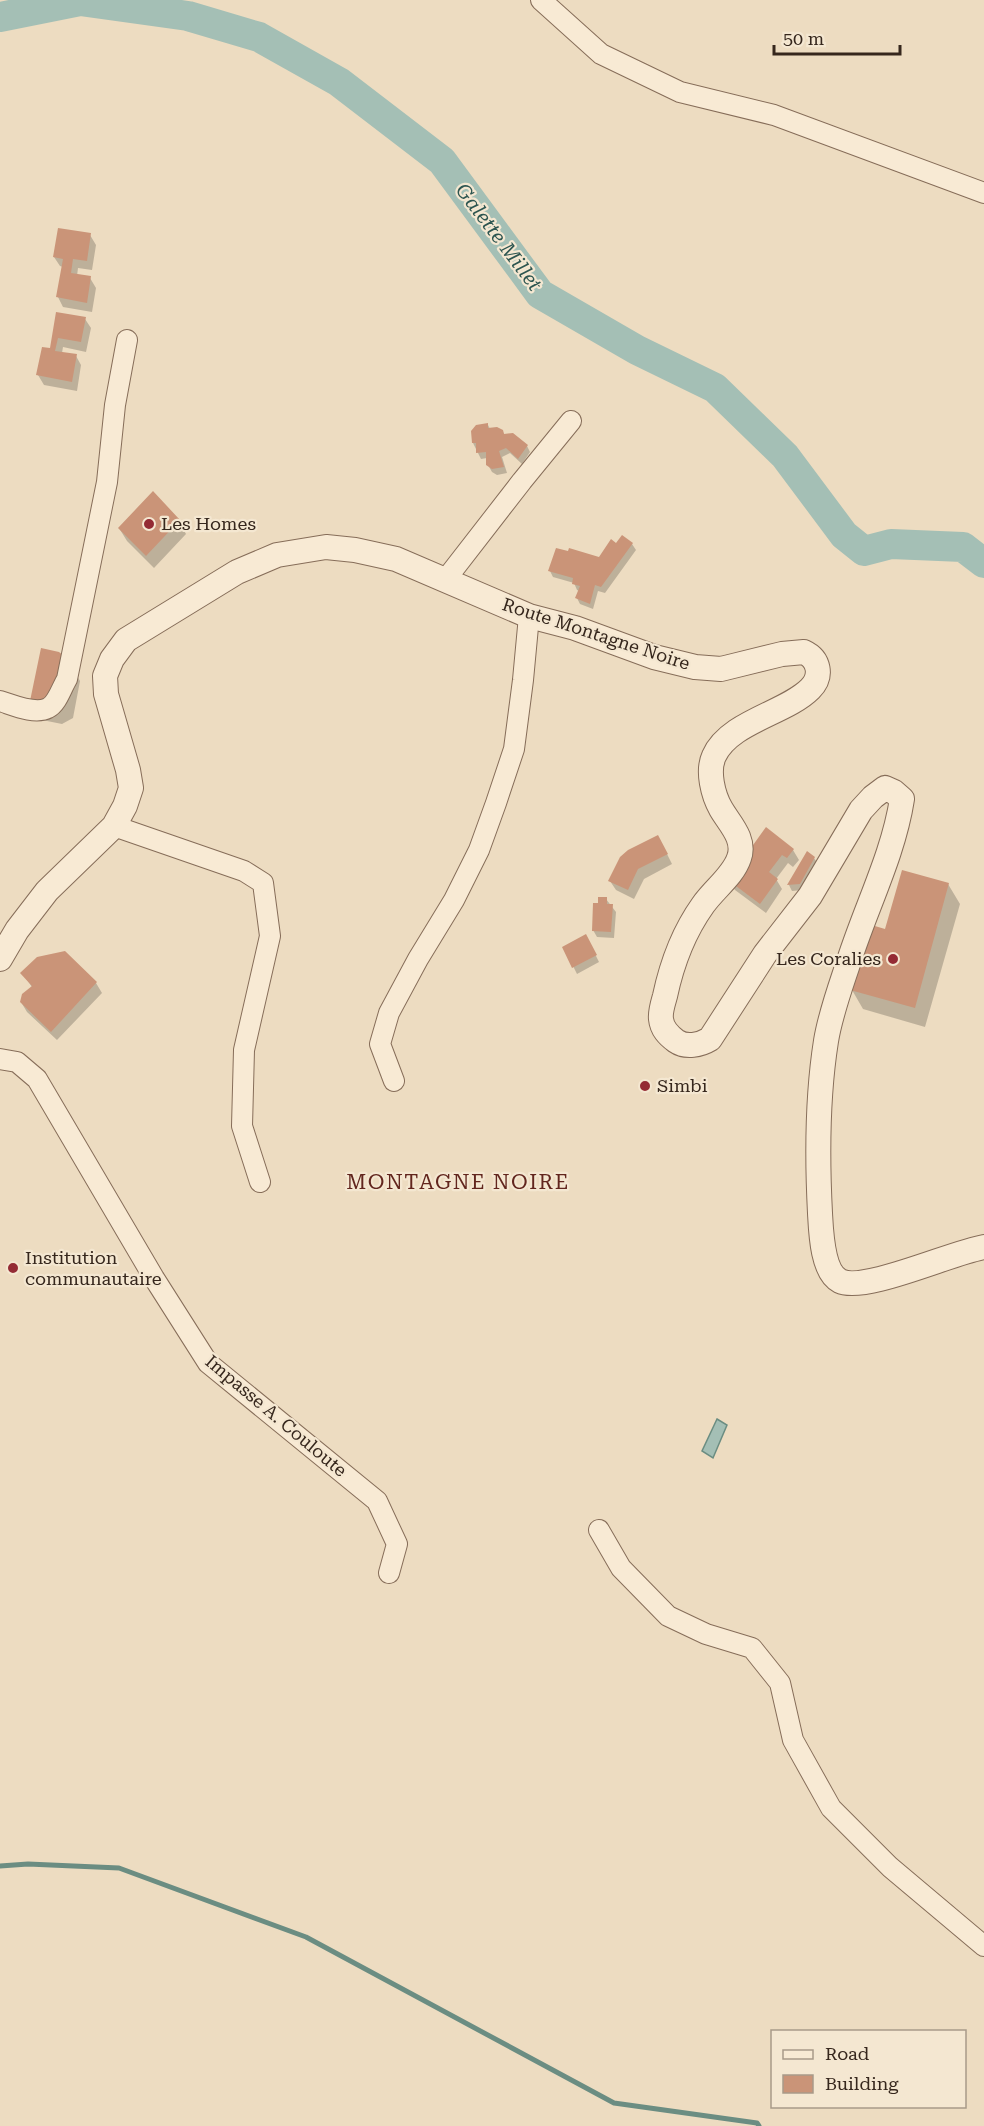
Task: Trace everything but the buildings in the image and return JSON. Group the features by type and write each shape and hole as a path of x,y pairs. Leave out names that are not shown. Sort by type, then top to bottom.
{"street":[{"path":"540,0 601,54 680,92 774,115 984,193"},
{"path":"0,701 34,710 48,709 67,679 107,482 115,405 127,340"},
{"path":"446,579 571,421"},
{"name":"Route Montagne Noire","path":"0,959 17,930 47,891 114,826 125,806 131,788 129,770 106,694 105,676 112,659 126,640 237,572 277,555 326,547 355,550 396,559 529,616 575,628 654,657 695,667 720,669 782,654 804,652 817,662 819,670 812,687 794,700 768,712 738,731 724,742 714,755 711,770 715,794 720,808 740,839 740,856 733,869 704,904 684,936 670,975 662,1010 663,1028 679,1043 694,1045 710,1039 765,954 810,896 861,810 885,788 894,792 902,799 896,830 847,966 826,1040 818,1145 823,1248 832,1274 840,1281 866,1283 984,1247"},
{"path":"394,1081 380,1044 389,1013 454,900 479,850 496,803 514,749 529,616"},
{"path":"114,826 244,871 263,883 270,936 244,1050 242,1126 260,1182"},
{"name":"Impasse A. Couloute","path":"0,1059 17,1062 37,1079 154,1278 208,1363 377,1501 397,1544 389,1573"},
{"path":"599,1530 621,1568 668,1616 706,1634 752,1648 780,1683 793,1740 831,1808 890,1867 984,1946"}],"shaded area":[{"path":"717,1419 727,1425 713,1458 702,1451"}],"waterway":[{"name":"Galette Millet","path":"0,17 80,1 188,16 259,37 339,82 442,161 540,294 637,350 715,388 785,456 844,535 864,551 891,544 963,547 984,563"},
{"path":"0,1866 28,1864 119,1868 306,1937 614,2103 757,2123 759,2126"}],"place":[{"name":"Les Homes","path":"149,524"},
{"name":"Les Coralies","path":"893,959"},
{"name":"Simbi","path":"645,1086"},
{"name":"Institution communautaire","path":"13,1268"}],"district":[{"name":"MONTAGNE NOIRE","path":"458,1182"}]}
